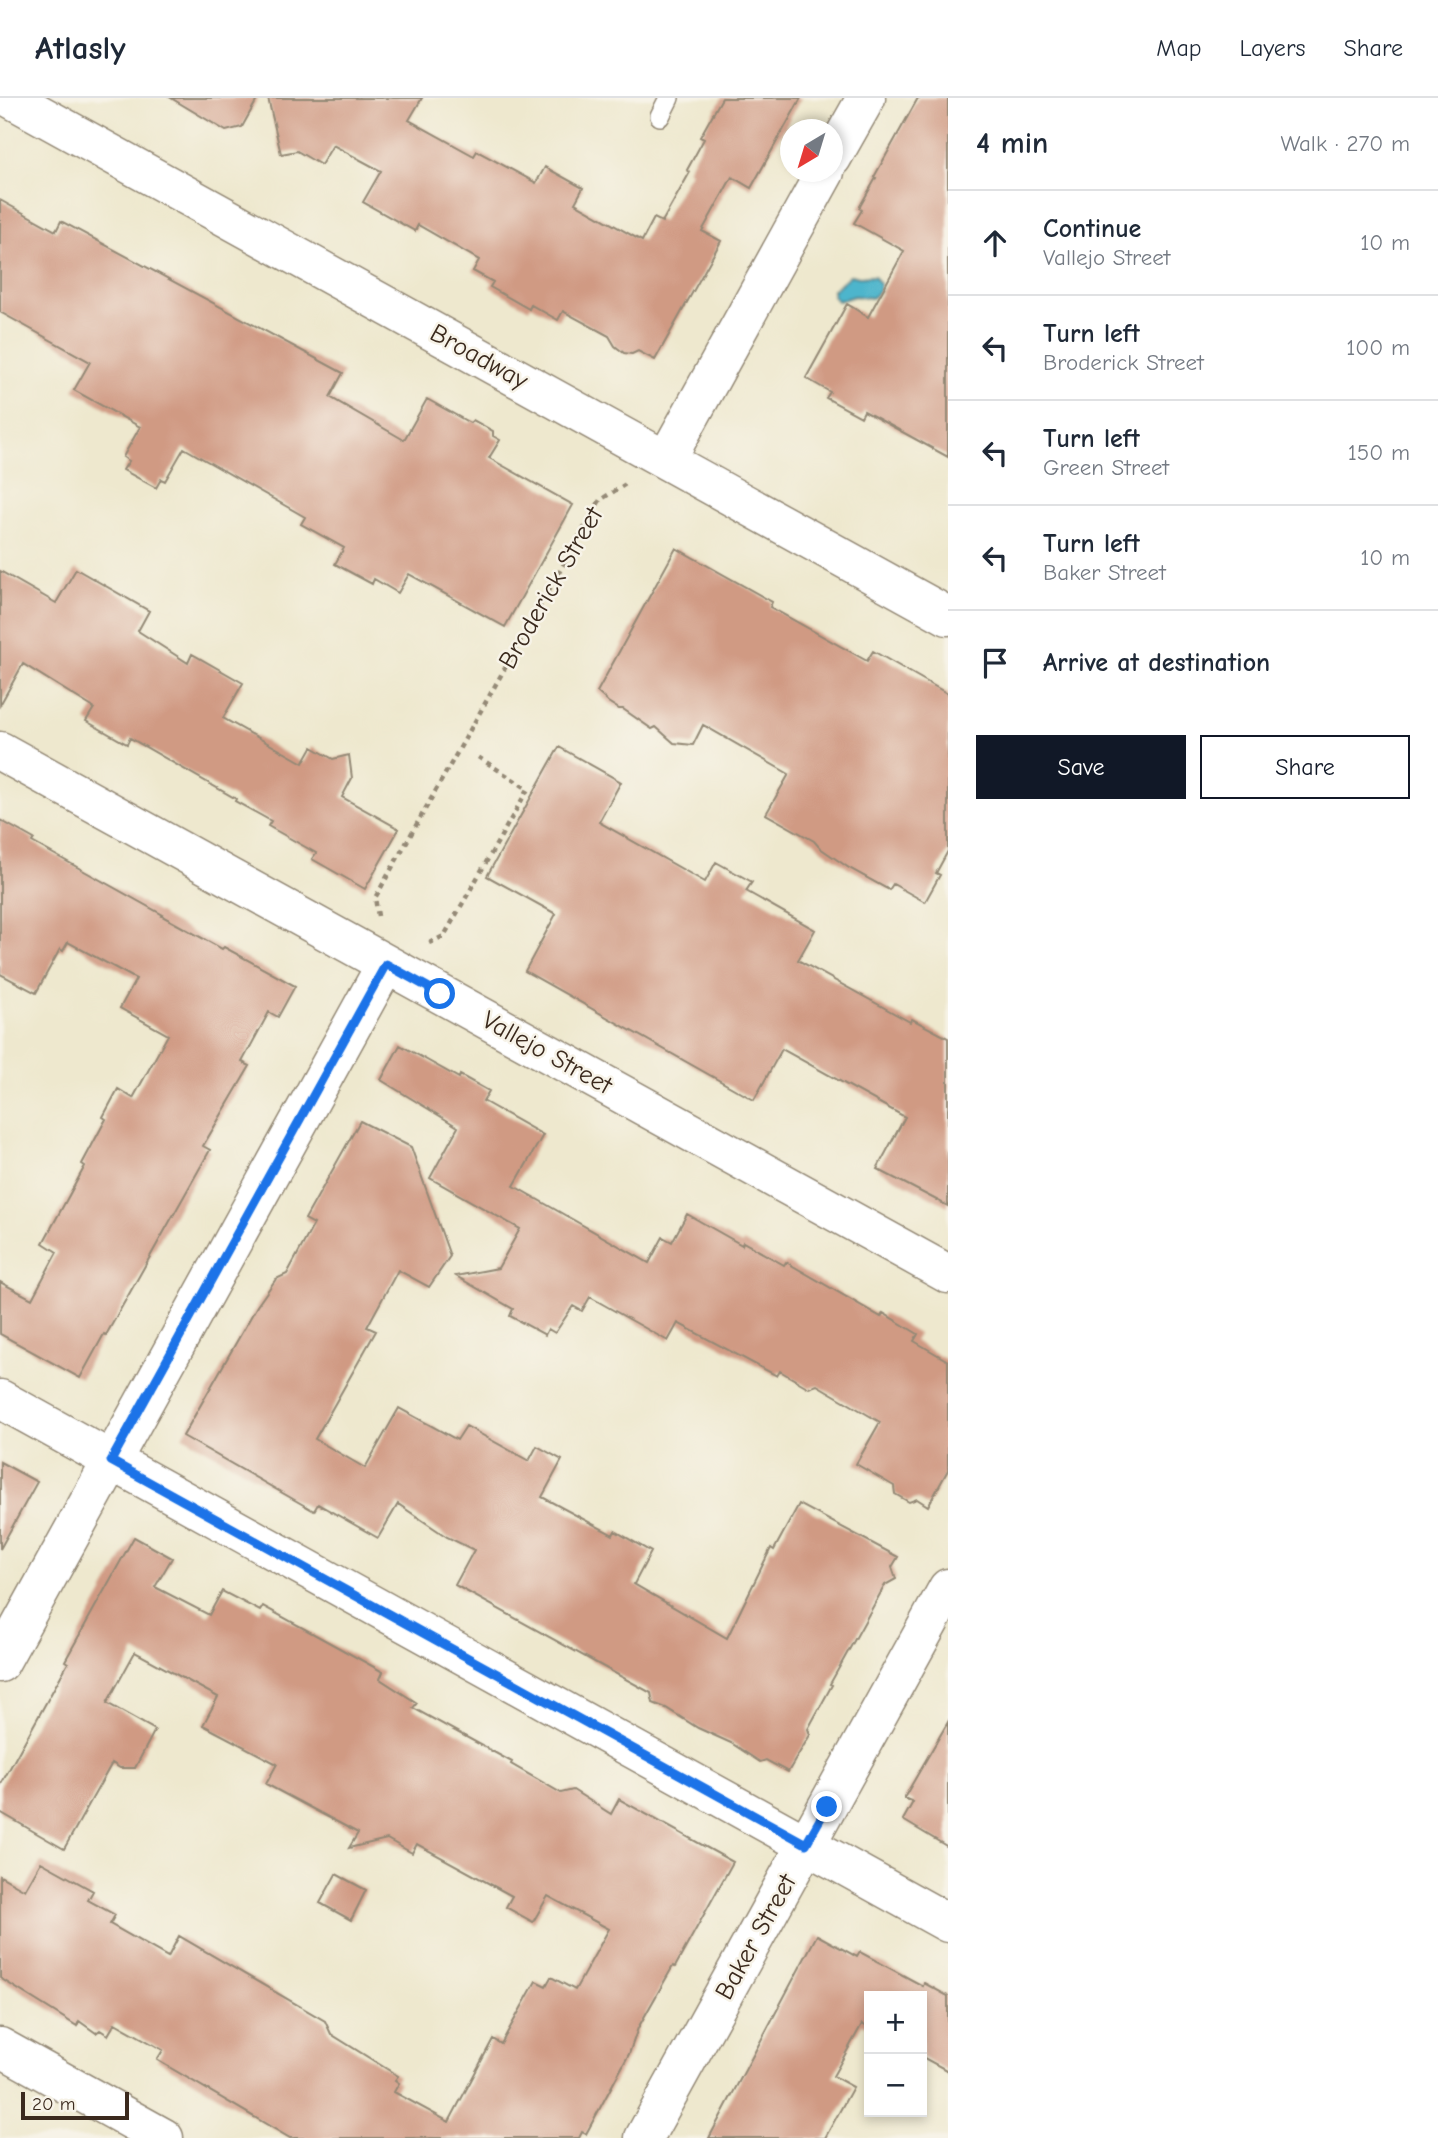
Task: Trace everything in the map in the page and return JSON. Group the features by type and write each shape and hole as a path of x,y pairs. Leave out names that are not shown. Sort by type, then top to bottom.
{"street":[{"name":"Broadway","path":"10,98 948,616"},
{"path":"843,139 866,98"},
{"path":"666,460 819,182"},
{"name":"Vallejo Street","path":"0,751 948,1274"},
{"path":"0,1663 386,964"},
{"path":"0,1399 948,1923"},
{"name":"Baker Street","path":"645,2138 948,1588"},
{"path":"0,2047 164,2138"}],"lane":[{"path":"660,116 669,98"}],"path":[{"name":"Broderick Street","path":"386,964 375,898 600,500 666,460"},
{"path":"386,964 444,936 528,789 478,757"}],"water":[{"path":"850,275 874,276 880,284 879,291 872,298 854,296 838,301 833,296 833,290"}],"building":[{"path":"171,98 258,98 242,127 226,131"},
{"path":"268,98 422,98 409,120 474,156 477,151 536,183 545,167 583,188 575,203 642,241 654,218 662,222 690,172 687,170 704,139 700,137 722,98 801,98 789,119 780,119 780,136 751,188 732,177 702,231 721,241 655,360 638,351 632,354 624,353 615,346 609,336 563,311 558,320 531,305 529,309 490,287 493,282 473,271 479,260 418,225 415,231 363,202 381,171 333,145 321,165 297,151 281,154"},
{"path":"918,98 948,98 948,457 864,411 861,417 826,398 830,392 806,378 847,304 868,317 904,251 854,223 876,178 874,177"},
{"path":"0,200 56,231 61,221 343,373 330,397 404,440 427,399 470,423 473,420 493,431 493,436 500,440 489,458 573,505 505,627 409,574 398,593 374,579 372,584 335,564 344,548 301,524 305,517 184,448 165,481 161,479 156,488 123,470 129,461 123,457 140,427 74,390 90,362 0,312"},
{"path":"676,548 772,602 770,607 867,661 873,651 948,694 948,851 936,873 940,875 925,902 893,884 889,890 849,868 814,841 766,814 789,774 703,725 693,745 674,743 656,727 652,729 608,702 597,692"},
{"path":"76,569 149,611 138,631 188,663 192,654 243,683 223,718 303,763 312,747 333,759 349,755 352,778 342,797 399,829 365,889 312,859 316,853 268,826 271,821 235,801 236,799 130,738 127,744 86,721 94,708 23,664 0,705 0,571 56,603"},
{"path":"559,747 621,782 599,822 705,882 716,862 752,882 746,891 815,930 798,960 910,1022 912,1019 948,1038 948,1206 877,1169 905,1117 782,1049 754,1100 525,971 556,914 487,876"},
{"path":"0,820 34,839 32,842 162,916 295,986 278,1017 269,1012 242,1062 250,1066 203,1146 210,1150 80,1378 0,1334 0,1282 32,1299 57,1252 43,1243 85,1166 82,1164 106,1119 103,1117 118,1089 133,1098 168,1035 120,1008 136,979 68,942 63,951 60,949 36,993 0,974"},
{"path":"400,1045 459,1078 460,1075 489,1091 483,1101 543,1135 514,1186 649,1263 663,1237 672,1242 687,1214 742,1245 743,1242 784,1265 786,1262 881,1317 883,1313 918,1334 914,1341 948,1361 948,1470 928,1506 917,1499 909,1502 895,1494 894,1486 856,1464 880,1422 817,1385 809,1388 780,1371 777,1376 678,1323 668,1341 590,1297 582,1311 573,1306 555,1333 548,1329 545,1335 510,1316 513,1309 456,1276 498,1268 520,1229 430,1178 458,1127 381,1080"},
{"path":"360,1121 411,1147 450,1256 429,1287 398,1270 367,1327 376,1331 315,1439 365,1468 399,1408 457,1440 466,1426 529,1461 537,1446 562,1460 542,1497 613,1535 615,1531 651,1552 634,1584 727,1638 771,1548 774,1550 799,1504 898,1557 892,1567 896,1579 885,1585 830,1684 832,1685 808,1729 810,1735 788,1772 766,1760 760,1762 731,1743 653,1703 651,1693 455,1585 474,1550 447,1537 398,1504 378,1538 318,1504 314,1511 183,1436 257,1306 276,1279 287,1274 314,1224 305,1219"},
{"path":"0,1462 37,1482 0,1549"},
{"path":"134,1537 172,1558 155,1587 209,1615 222,1591 260,1611 263,1606 383,1672 380,1679 417,1703 413,1708 512,1762 511,1764 561,1793 573,1790 611,1814 619,1799 733,1862 638,2028 629,2054 586,2134 582,2132 579,2138 290,2138 157,2060 163,2050 115,2023 108,2035 100,2030 96,2033 79,2021 77,2026 0,1978 0,1876 25,1890 41,1862 93,1891 88,1900 115,1915 110,1924 168,1957 179,1936 325,2021 331,2034 398,2076 395,2080 399,2083 394,2092 449,2122 493,2039 501,2044 536,1981 546,1986 551,1977 575,1990 609,1929 548,1896 533,1922 506,1907 512,1896 417,1844 412,1853 387,1839 349,1848 358,1833 266,1784 277,1764 203,1725 218,1697 135,1652 107,1703 155,1730 135,1768 120,1768 112,1763 64,1849 0,1812 0,1786"},
{"path":"948,1722 948,1847 903,1820 913,1802 904,1798"},
{"path":"336,1874 366,1890 351,1920 320,1903"},
{"path":"817,1935 857,1957 860,1952 923,1986 924,1983 948,1996 948,2071 927,2060 927,1991 864,1991 864,2025 862,2024 833,2076 853,2087 825,2138 709,2138"}],"route":[{"path":"440,994 386,964 111,1461 806,1844 827,1807"}]}
